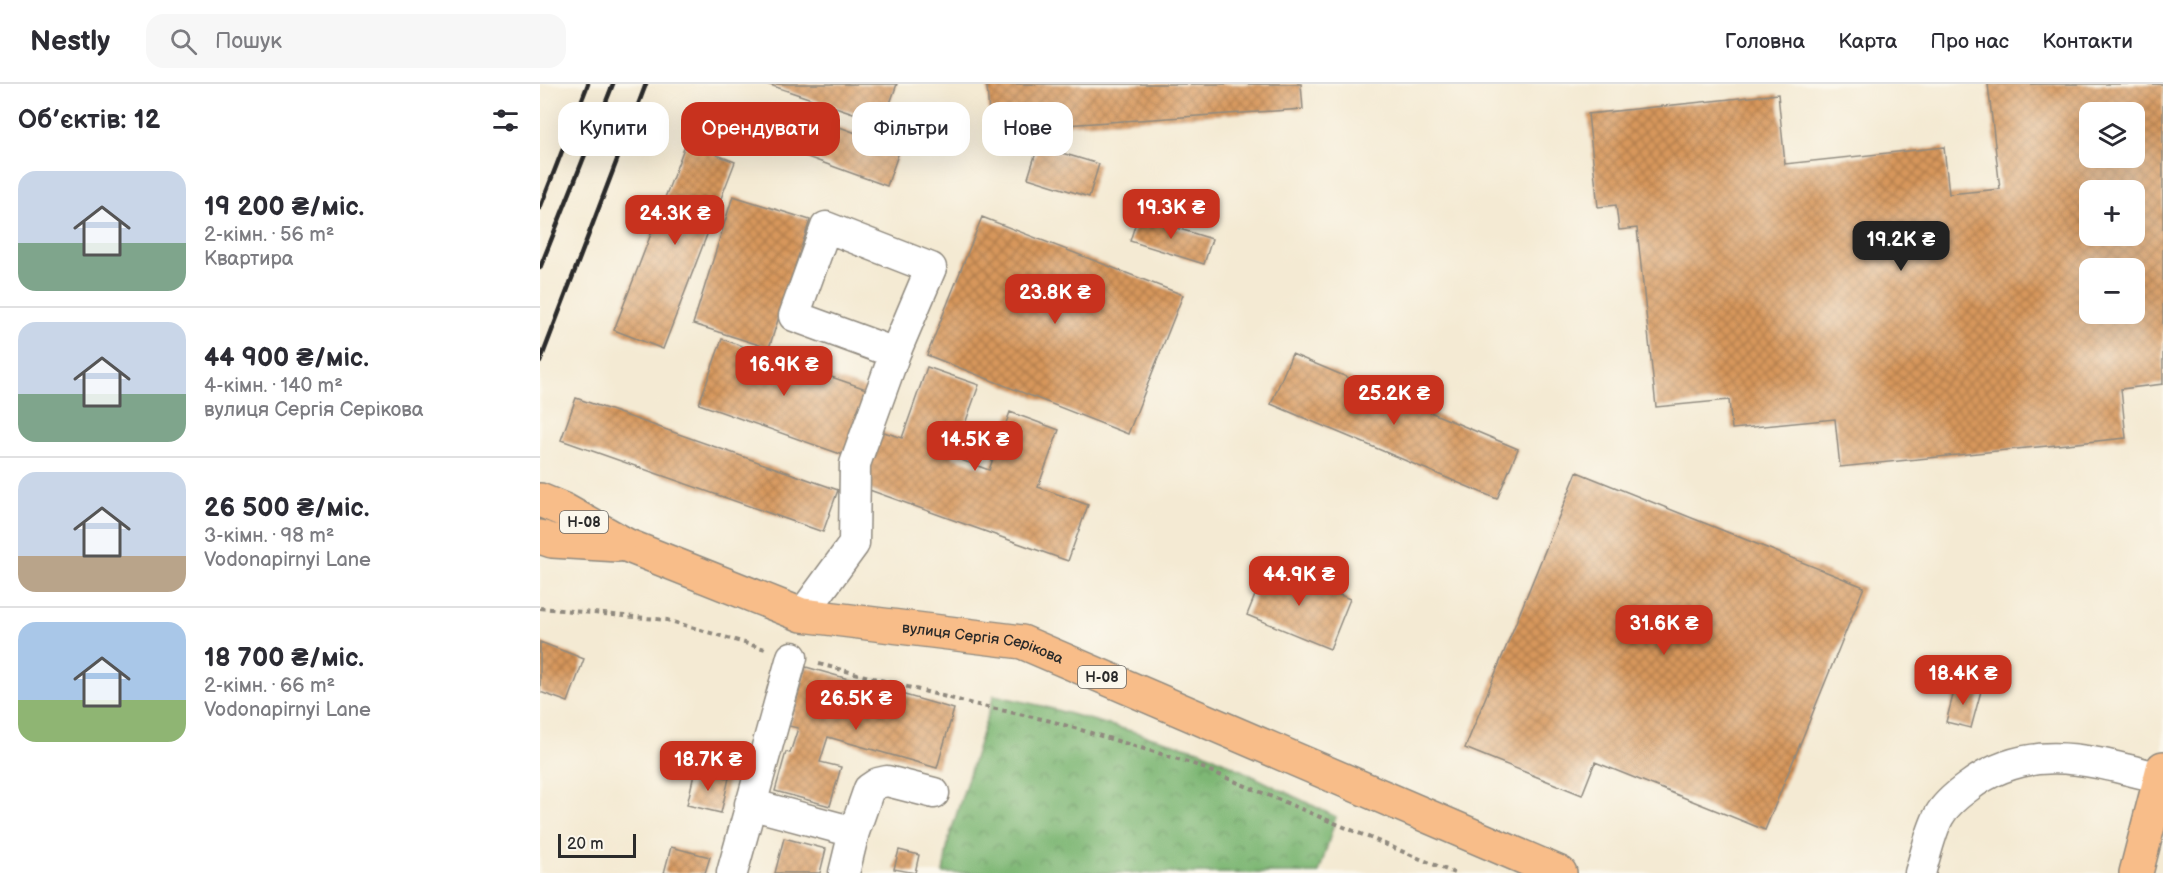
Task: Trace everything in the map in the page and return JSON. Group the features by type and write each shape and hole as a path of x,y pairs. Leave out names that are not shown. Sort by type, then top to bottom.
{"main road":[{"name":"вулиця Сергія Серікова","path":"540,500 564,510 626,545 802,615 1022,642 1560,873"},
{"name":"вулиця Сергія Серікова","path":"540,537 552,541 626,545"},
{"path":"2136,873 2162,773"}],"street":[{"path":"802,615 854,543 855,464 896,353 931,268 826,227 794,316 896,353"},
{"path":"732,873 792,657"},
{"path":"1920,873 1939,816 1955,797 1981,777 2003,766 2024,760 2047,758 2162,773"},
{"path":"844,873 854,832 869,789 887,781 934,794"},
{"path":"750,804 854,832"}],"path":[{"path":"540,608 667,620 792,657 973,704 1052,721 1191,763 1454,873"}],"green space":[{"path":"994,695 1042,706 1202,751 1336,817 1319,873 943,873 949,838"}],"building":[{"path":"767,84 897,84 891,102 852,102 852,113 840,109 840,102 821,102"},
{"path":"987,84 1301,84 1303,109 1073,124 1073,102 988,102"},
{"path":"1988,84 2163,84 2163,384 2121,389 2126,438 1840,467 1835,419 1732,429 1729,400 1656,407 1637,228 1619,230 1616,205 1598,207 1588,114 1778,94 1785,164 1944,147 1949,194 2000,189"},
{"path":"840,127 852,132 852,156 898,156 887,186 804,156 840,156"},
{"path":"681,156 720,156 735,162 663,349 614,330"},
{"path":"1035,156 1072,156 1099,164 1089,197 1028,178"},
{"path":"733,196 810,220 769,348 693,324"},
{"path":"1138,216 1212,239 1204,264 1130,241"},
{"path":"982,217 1183,295 1128,434 927,355"},
{"path":"722,339 869,390 846,456 699,404"},
{"path":"1292,354 1518,449 1497,499 1271,404"},
{"path":"927,367 979,385 953,457 989,470 1010,412 1059,430 1038,487 1088,505 1068,561 861,487 881,431 902,438"},
{"path":"576,398 838,490 823,532 561,440"},
{"path":"1577,472 1864,587 1765,830 1595,762 1582,795 1465,748"},
{"path":"1267,566 1350,599 1330,649 1247,615"},
{"path":"540,642 584,659 568,702 540,692"},
{"path":"806,667 954,709 937,768 828,737 820,762 841,767 830,806 775,791 786,752 790,753 798,728 789,726"},
{"path":"1956,684 1981,691 1971,728 1946,722"},
{"path":"695,770 729,778 721,813 687,805"},
{"path":"784,838 826,849 820,873 775,873"},
{"path":"671,847 710,857 705,873 664,873"},
{"path":"899,850 919,855 915,873 894,869"}],"railway":[{"path":"540,208 588,84"},
{"path":"540,268 613,84"},
{"path":"540,362 646,84"}]}
